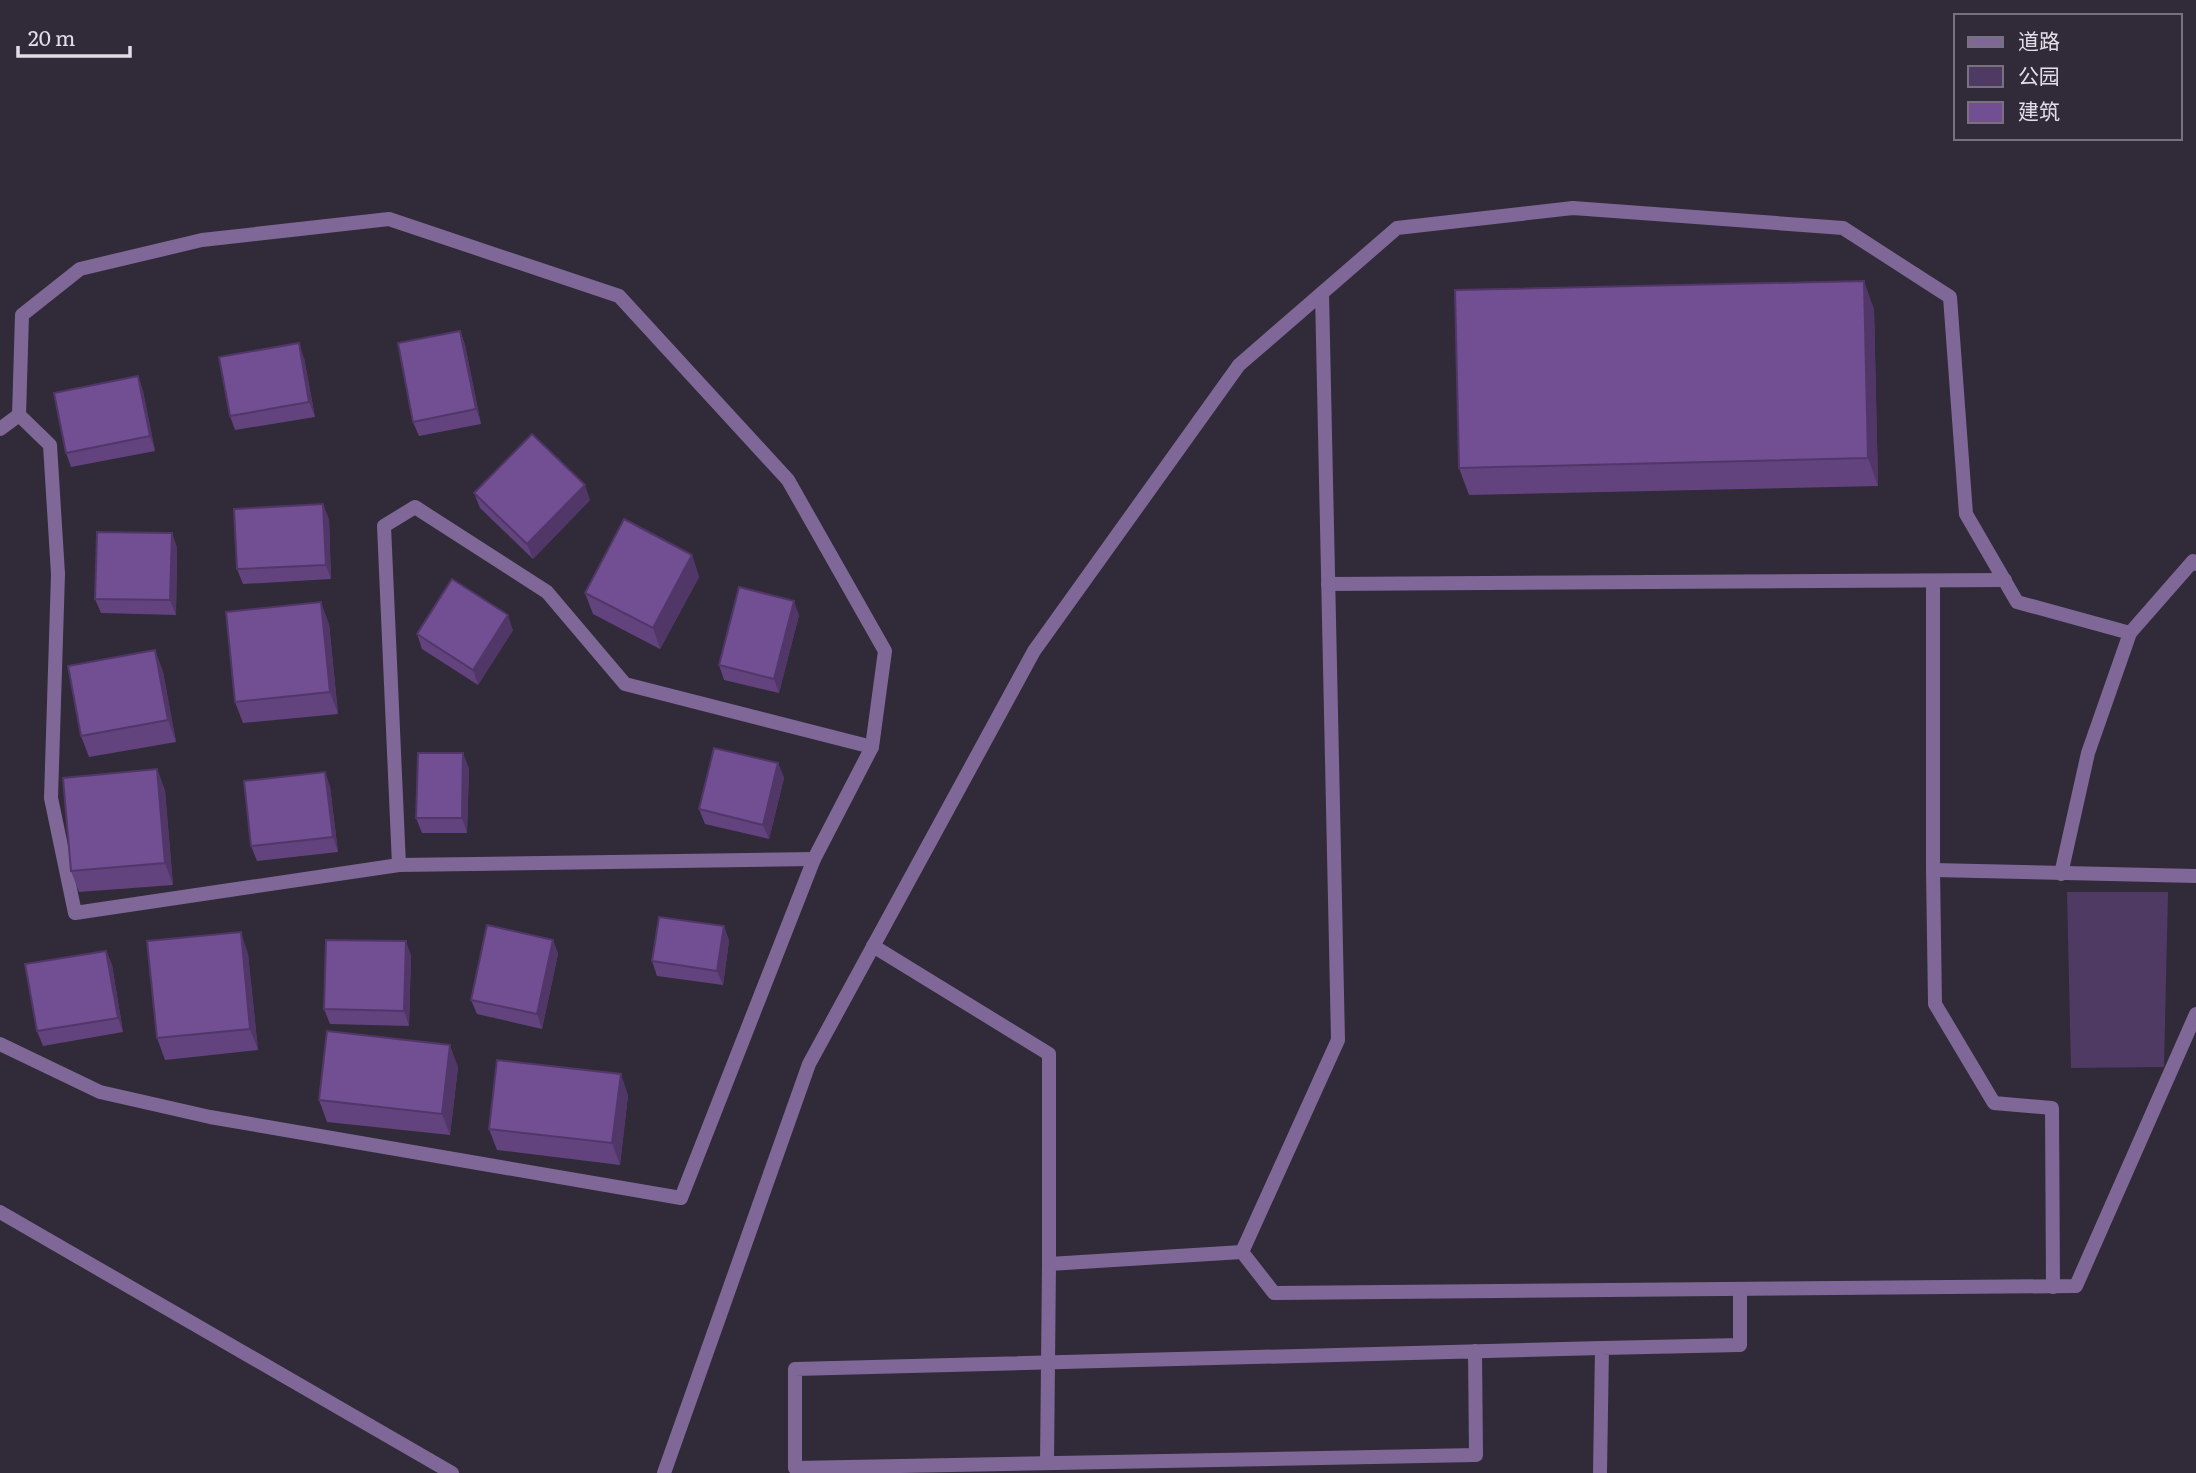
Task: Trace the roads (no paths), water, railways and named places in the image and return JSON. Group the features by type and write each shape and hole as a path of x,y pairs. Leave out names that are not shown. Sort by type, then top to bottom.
{"street":[{"path":"664,1473 809,1064 1034,651 1239,365 1397,229 1573,208 1843,229 1950,297 1966,514 2017,602 2130,633"},
{"path":"0,1045 100,1092 210,1117 681,1198 814,859 872,747 885,651 788,480 619,296 389,219 202,240 80,269 22,315 19,415 50,445 58,574 51,798 75,913 400,865 814,859"},
{"path":"1242,1252 1338,1040 1322,293"},
{"path":"0,429 19,415"},
{"path":"400,865 384,526 415,507 547,592 625,684 872,747"},
{"path":"2061,874 2088,753 2130,633 2193,561 2196,564"},
{"path":"1328,584 2005,580"},
{"path":"1933,581 1936,1004 1994,1103 2052,1108 2053,1287"},
{"path":"1933,870 2196,876"},
{"path":"873,946 1049,1054 1047,1463"},
{"path":"1242,1252 1273,1293 2076,1286 2196,1014"},
{"path":"0,1212 452,1473"},
{"path":"1049,1264 1242,1252"},
{"path":"1475,1352 1476,1455 795,1468 795,1369 1740,1345 1740,1289"},
{"path":"1600,1473 1602,1348"}]}
